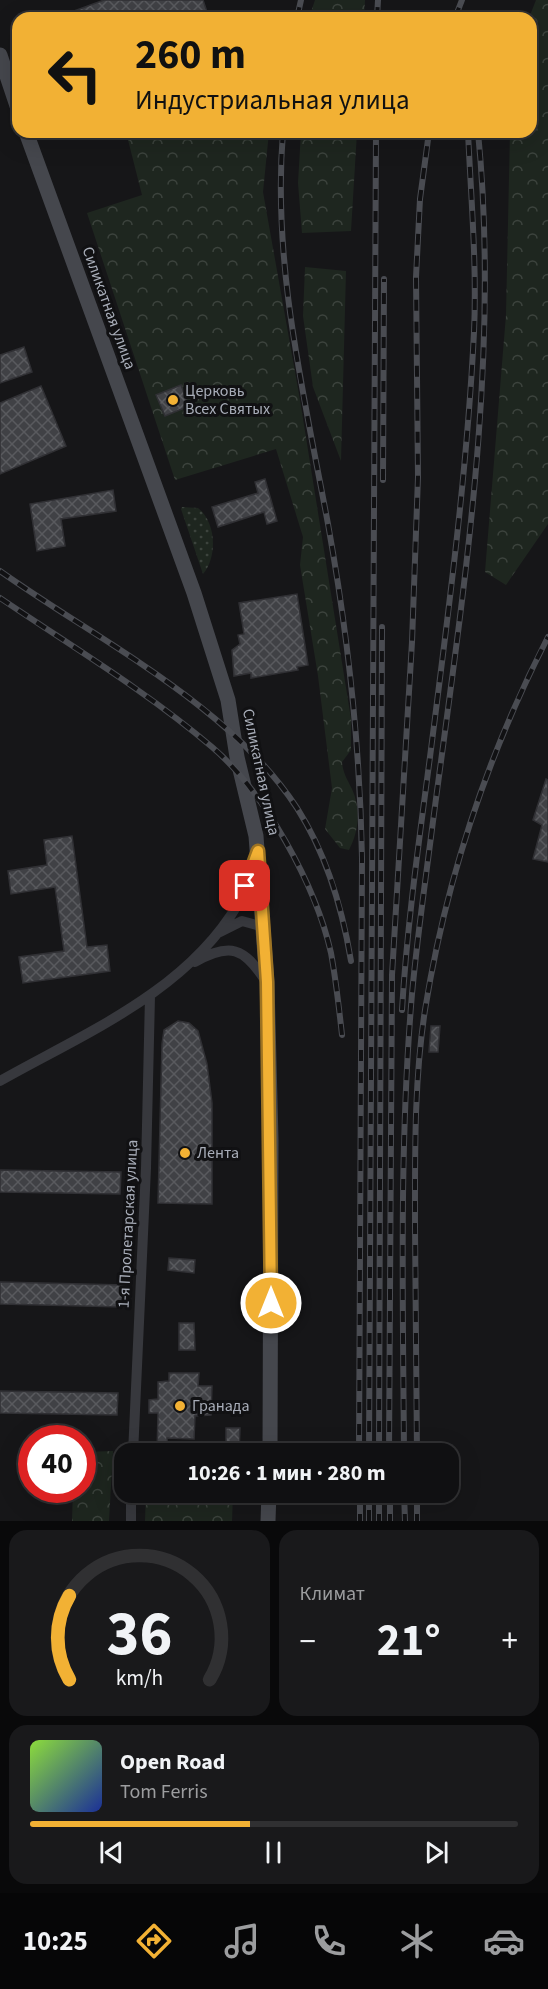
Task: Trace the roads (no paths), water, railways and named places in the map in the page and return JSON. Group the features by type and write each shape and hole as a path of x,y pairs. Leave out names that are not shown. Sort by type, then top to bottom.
{"street":[{"path":"0,55 12,91"},
{"name":"Силикатная улица","path":"28,138 194,592 228,700 233,741 258,851 267,982 271,1140 270,1443"},
{"path":"0,1081 150,996 184,968 218,933 239,903 258,851"},
{"path":"218,933 242,921 264,927"},
{"path":"184,968 221,950 235,951 246,955 267,982"},
{"name":"1-я Пролетарская улица","path":"134,1443 146,1168 150,996"},
{"path":"131,1521 132,1503"},
{"path":"268,1521 269,1503"}],"railway":[{"path":"298,12 301,0"},
{"path":"377,12 378,0"},
{"path":"457,12 462,0"},
{"path":"283,138 282,231 286,280 300,378 328,524 341,607 352,690 359,774 362,858 359,1443"},
{"path":"369,1443 376,138"},
{"path":"389,1443 392,975 412,642 418,477 416,277 420,199 428,138"},
{"path":"402,1010 414,883 467,438 475,282 468,138"},
{"path":"404,1443 403,1224 408,1051 416,953 466,569 475,481 485,306 484,219 478,138"},
{"path":"383,480 384,279"},
{"path":"0,571 200,706 236,737 269,771 297,808 317,844 338,901 351,961"},
{"path":"0,598 135,688 187,726 232,766 251,789 286,842 314,899 331,953 342,1035"},
{"path":"379,1443 382,627"},
{"path":"417,1443 415,1145 417,1091 425,1010 445,913 472,818 506,726 548,637"},
{"path":"360,1503 360,1521"},
{"path":"369,1503 369,1521"},
{"path":"379,1503 379,1521"},
{"path":"390,1503 390,1521"},
{"path":"404,1503 405,1521"},
{"path":"417,1503 417,1521"}],"place":[{"name":"Церковь Всех Святых","path":"173,400"},
{"name":"Лента","path":"185,1153"},
{"name":"Гранада","path":"180,1406"}]}
